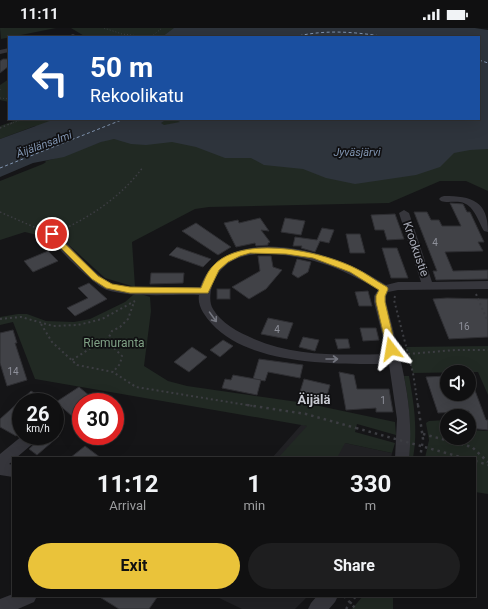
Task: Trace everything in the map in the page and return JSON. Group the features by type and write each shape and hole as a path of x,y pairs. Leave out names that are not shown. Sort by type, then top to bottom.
{"street":[{"path":"444,199 459,198 470,201 476,206 486,224"},
{"name":"Krookustie","path":"404,213 428,286"},
{"path":"52,234 95,278 109,286 130,290 205,291"},
{"path":"394,359 320,359 303,357 266,349 234,336 222,327 207,308 204,300 205,291 210,278 216,268 225,260 237,254 250,251 269,250 314,255 330,260 353,270 384,289 398,286 428,286 485,289"},
{"path":"384,289 380,296 380,302 404,408 405,432 402,457"},
{"path":"0,463 21,445"},
{"path":"0,469 12,471"},
{"path":"0,608 26,597"},
{"path":"317,609 328,597"}],"path":[{"path":"104,28 122,34 139,36"},
{"path":"152,36 162,28"},
{"path":"0,128 20,120"},
{"path":"0,212 52,234 69,227 110,201 138,174 143,167"},
{"path":"485,289 476,293 488,322"},
{"path":"0,319 22,316 41,324 68,326 95,321 134,301 151,290"},
{"path":"397,295 394,297 394,300 413,373 423,439 420,457"},
{"path":"72,360 91,348 107,341 112,331 120,327 128,319 134,301"},
{"path":"41,324 52,342 77,365 114,372 136,387 306,414 460,457"},
{"path":"107,341 122,356 120,364 114,372"},
{"path":"408,354 455,350 488,350"},
{"path":"422,434 472,447 488,463"},
{"path":"476,461 488,463"},
{"path":"345,597 356,609"},
{"path":"346,609 355,597"}],"shaded area":[{"path":"302,424 345,443 392,453 391,457 273,457"},
{"path":"217,597 307,597 295,609 242,609"}],"green space":[{"path":"0,28 56,28 16,36 8,36 8,38 1,39"},
{"path":"71,28 207,28 198,36 84,36"},
{"path":"8,80 8,102 0,100 0,85"},
{"path":"16,120 79,120 43,130 35,126 0,139 0,126"},
{"path":"161,120 300,120 488,124 488,191 466,181 440,181 389,203 209,207 195,209 132,242 135,287 105,278 60,237 59,233 52,231 45,237 25,232 0,240 0,181 43,164 46,162 45,161"},
{"name":"Riemuranta","path":"138,293 150,297 151,311 144,366 168,381 187,386 305,403 395,422 396,435 357,424 355,432 395,443 392,453 345,443 338,457 279,457 307,426 124,394 124,393 116,393 35,379 13,322 0,325 0,317 18,314 27,314 46,321 74,322 90,319 125,302 133,295"},
{"path":"488,346 488,395 478,372 476,372 476,365 440,365 440,373 413,373 406,347"},
{"path":"404,376 409,376 414,407 415,438 413,457 408,457 408,398"},
{"path":"440,420 440,445 476,445 476,430 488,431 488,494 476,492 476,457 425,457 429,440 426,423 429,421"},
{"path":"362,597 393,597 393,609 352,609"}],"water":[{"name":"Jyväsjärvi","path":"174,28 475,28 488,30 488,149 454,153 440,167 416,175 355,184 326,178 303,169 264,165 251,158 225,158 196,147 172,142 146,145 131,144 114,139 101,142 64,157 33,163 0,177 0,139 52,120 166,120 161,123 164,125 180,122 176,120 480,120 480,36 163,36"}],"building":[{"path":"3,59 8,59 8,67 0,73 0,61"},
{"path":"450,203 463,204 467,212 470,212 484,242 478,242 483,251 445,252 453,271 488,270 488,279 436,280 433,271 437,271 414,212 427,212 431,220 439,220 442,226 461,226"},
{"path":"395,214 404,239 387,240 384,230 375,230 371,215"},
{"path":"260,218 269,231 261,230 270,242 268,245 256,246 255,243 236,247 224,223 238,220 239,223"},
{"path":"285,218 305,221 301,235 281,232"},
{"path":"196,223 231,247 218,255 182,231"},
{"path":"322,228 334,230 329,243 320,241 315,252 301,248 302,246 293,246 295,237 317,240"},
{"path":"346,234 360,234 365,253 350,253"},
{"path":"177,247 211,259 203,267 169,255"},
{"path":"382,248 397,248 408,278 391,278"},
{"path":"48,251 58,261 33,272 24,261"},
{"path":"258,256 271,256 273,267 282,270 266,289 249,299 232,287 260,271"},
{"path":"297,259 311,262 308,272 298,278 292,274"},
{"path":"151,273 184,273 183,283 150,284"},
{"path":"89,283 107,299 75,316 67,308 88,298 78,288"},
{"path":"217,289 230,289 230,299 217,299"},
{"path":"368,291 372,306 359,306 355,292"},
{"path":"433,299 488,299 488,337 449,339"},
{"path":"268,318 293,323 287,339 261,334"},
{"path":"360,328 376,328 379,340 363,341"},
{"path":"13,330 17,343 15,343 27,380 7,386 0,363 0,333"},
{"path":"303,337 319,340 315,351 299,347"},
{"path":"335,339 348,339 350,348 338,349"},
{"path":"223,340 233,346 220,357 210,350"},
{"path":"192,347 207,357 189,372 174,362"},
{"path":"259,359 303,365 300,378 268,372 265,381 253,379"},
{"path":"339,372 354,375 357,389 389,389 393,412 376,412 376,408 346,410"},
{"path":"233,375 261,380 257,395 222,388 225,379 231,380"},
{"path":"440,376 440,401 476,401 476,393 486,420 488,420 488,430 476,429 476,409 440,409 440,413 438,413 426,377"},
{"path":"304,379 330,385 325,403 299,395"},
{"path":"79,387 86,393 72,393 72,416 64,409 64,397"},
{"path":"12,408 12,434 0,427 0,419"},
{"path":"33,445 49,445 37,455 29,449"},
{"path":"85,446 100,457 71,457"},
{"path":"100,597 157,597 149,609 119,609"}],"ferry route":[{"path":"298,36 329,32 379,36"},
{"path":"480,60 488,63"},
{"path":"0,168 121,120"}],"district":[{"name":"Äijälä","path":"314,399"}],"route":[{"path":"52,234 95,278 109,286 130,290 205,291 216,268 225,260 237,254 250,251 269,250 314,255 330,260 353,270 384,289 380,296 380,302 391,349"}],"water label":[{"name":"Äijälänsalmi","path":"44,144"}]}
